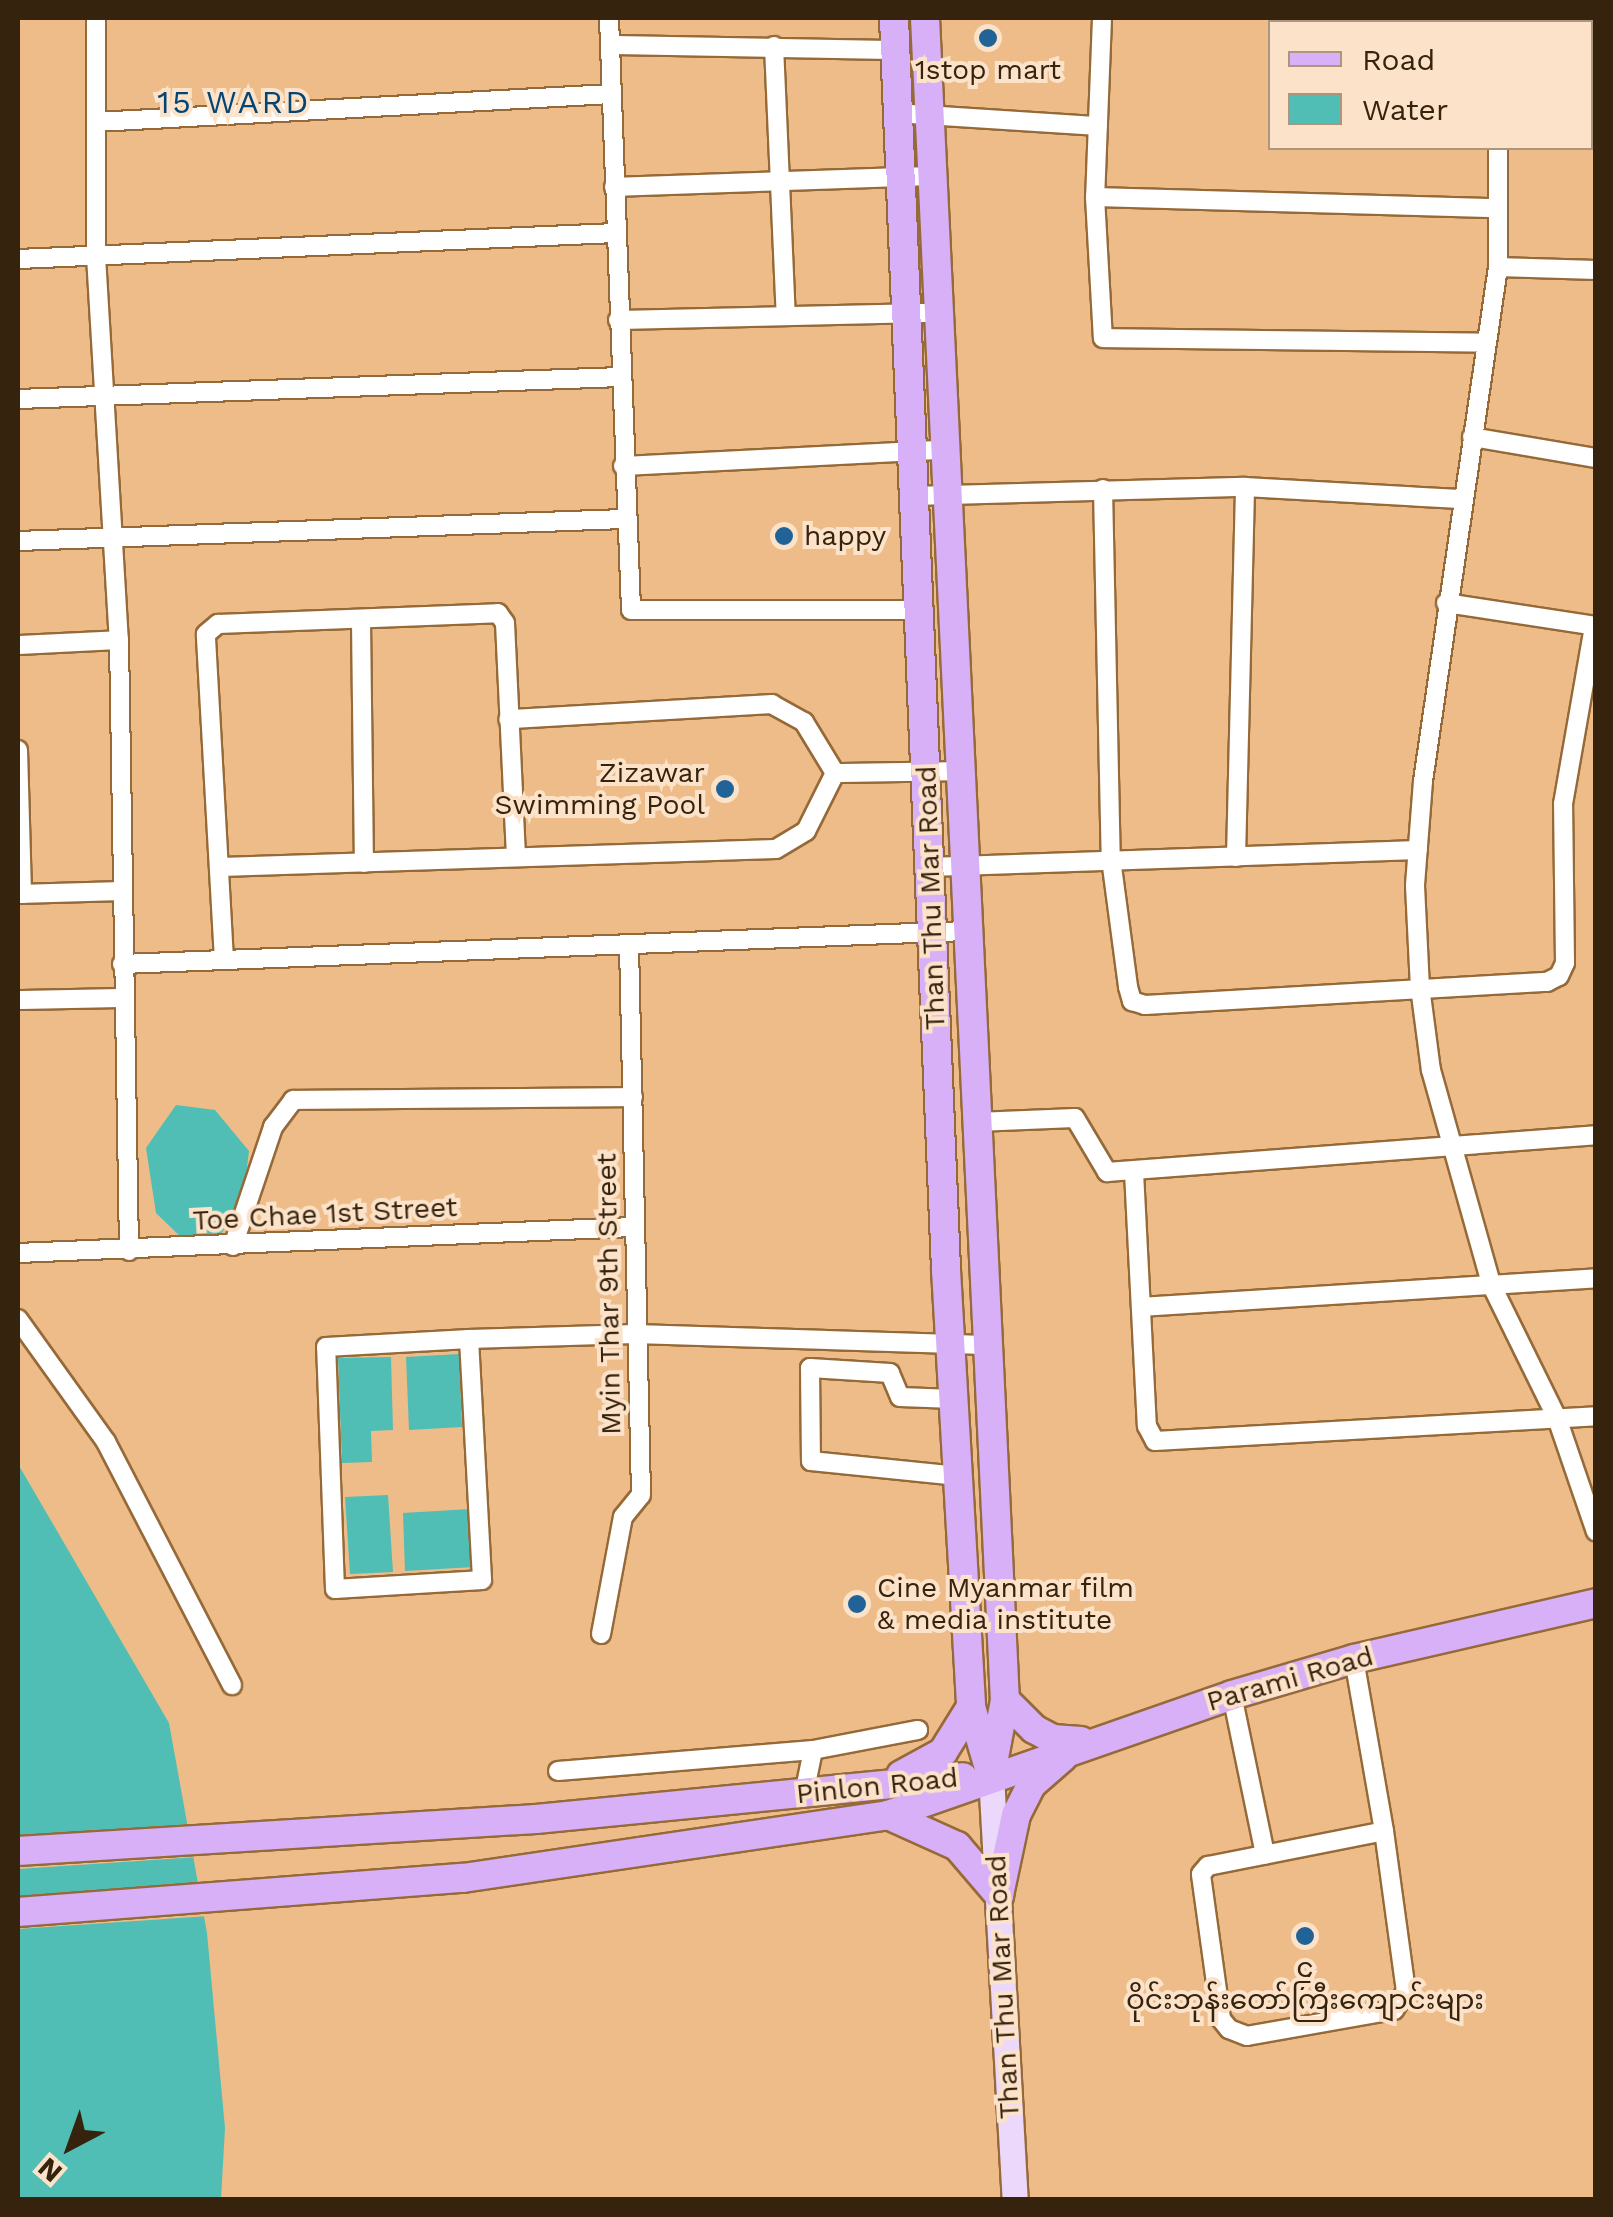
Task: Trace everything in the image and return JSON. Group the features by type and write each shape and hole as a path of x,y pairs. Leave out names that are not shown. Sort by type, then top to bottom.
{"main road":[{"name":"Than Thu Mar Road","path":"894,18 910,452 958,1476 971,1707 991,1775 1015,2200"},
{"name":"Than Thu Mar Road","path":"926,18 942,450 1004,1700 991,1775"},
{"path":"942,1181 980,1177"},
{"name":"Parami Road","path":"991,1775 1354,1659 1596,1603"},
{"path":"1004,1700 1054,1739 1088,1741"},
{"path":"880,1783 942,1752 971,1707"},
{"path":"999,1895 1006,1846 1031,1785 1088,1741"},
{"name":"Pinlon Road","path":"18,1851 804,1794 880,1783 991,1775"},
{"name":"Pinlon Road","path":"18,1912 463,1878 888,1815 991,1775"},
{"path":"888,1815 957,1846 999,1895"}],"street":[{"path":"96,18 96,256 119,640 129,1251"},
{"path":"609,18 631,610 918,610"},
{"path":"1102,18 1095,197 1103,338 1485,343"},
{"path":"610,44 895,50"},
{"path":"774,46 786,316"},
{"path":"96,122 611,94"},
{"path":"896,113 1098,126"},
{"path":"1498,150 1498,267 1460,499 1418,850 1420,987 1450,1147 1491,1284 1557,1418 1596,1532"},
{"path":"614,188 780,178 930,176"},
{"path":"1095,197 1497,208"},
{"path":"18,259 616,233"},
{"path":"1498,267 1596,270"},
{"path":"618,320 936,314"},
{"path":"18,399 620,377"},
{"path":"1472,438 1596,458"},
{"path":"623,466 942,450"},
{"path":"912,496 1244,487 1460,499"},
{"path":"1236,856 1244,487"},
{"path":"1103,489 1111,860 1132,1001 1547,982 1559,976 1565,962 1563,804 1595,626 1446,603"},
{"path":"18,541 625,519"},
{"path":"224,960 206,634 218,624 361,622 498,613 505,624 516,854"},
{"path":"361,622 364,863"},
{"path":"18,645 119,640"},
{"path":"508,719 772,704 804,722 835,773"},
{"path":"18,750 20,894 122,891"},
{"path":"835,773 958,771"},
{"path":"221,867 516,854 776,849 806,831 835,773"},
{"path":"930,867 1418,850"},
{"path":"122,964 966,931"},
{"name":"Myin Thar 9th Street","path":"601,1634 623,1517 641,1495 630,944"},
{"path":"18,1000 124,998"},
{"path":"233,1246 273,1127 293,1100 633,1097"},
{"path":"976,1122 1075,1118 1091,1140 1100,1168 1134,1172 1596,1135"},
{"path":"1134,1172 1146,1426 1154,1442 1596,1416"},
{"name":"Toe Chae 1st Street","path":"18,1253 634,1227"},
{"path":"1140,1307 1596,1278"},
{"path":"18,1319 106,1442 232,1685"},
{"path":"469,1339 482,1580 335,1589 326,1347 469,1339 635,1334 985,1345"},
{"path":"954,1400 900,1397 890,1373 810,1368 811,1461 958,1476"},
{"path":"1354,1659 1384,1831 1406,1991 1394,2010 1247,2036 1221,2019 1198,1883 1208,1866 1384,1831"},
{"path":"1232,1695 1264,1854"},
{"path":"558,1772 813,1750 918,1730"},
{"path":"804,1794 813,1750"}],"water":[{"path":"176,1105 215,1110 249,1151 242,1208 213,1243 187,1243 156,1213 146,1148"},
{"path":"459,1354 462,1427 409,1430 406,1357"},
{"path":"391,1357 393,1430 371,1431 372,1462 342,1463 338,1358"},
{"path":"18,1464 169,1723 207,1933 225,2128 221,2199 18,2199"},
{"path":"388,1495 393,1572 350,1574 345,1497"},
{"path":"470,1509 474,1567 405,1571 403,1513"}],"pier":[{"path":"192,1824 198,1857 18,1869 18,1836"},
{"path":"203,1884 209,1916 18,1929 18,1896"}],"place":[{"name":"1stop mart","path":"988,38"},
{"name":"happy","path":"784,536"},
{"name":"Zizawar Swimming Pool","path":"725,789"},
{"name":"Cine Myanmar film & media institute","path":"857,1604"},
{"name":"၄ ဝိုင်းဘုန်းတော်ကြီးကျောင်းများ","path":"1305,1936"}],"district":[{"name":"15 WARD","path":"234,102"}]}
